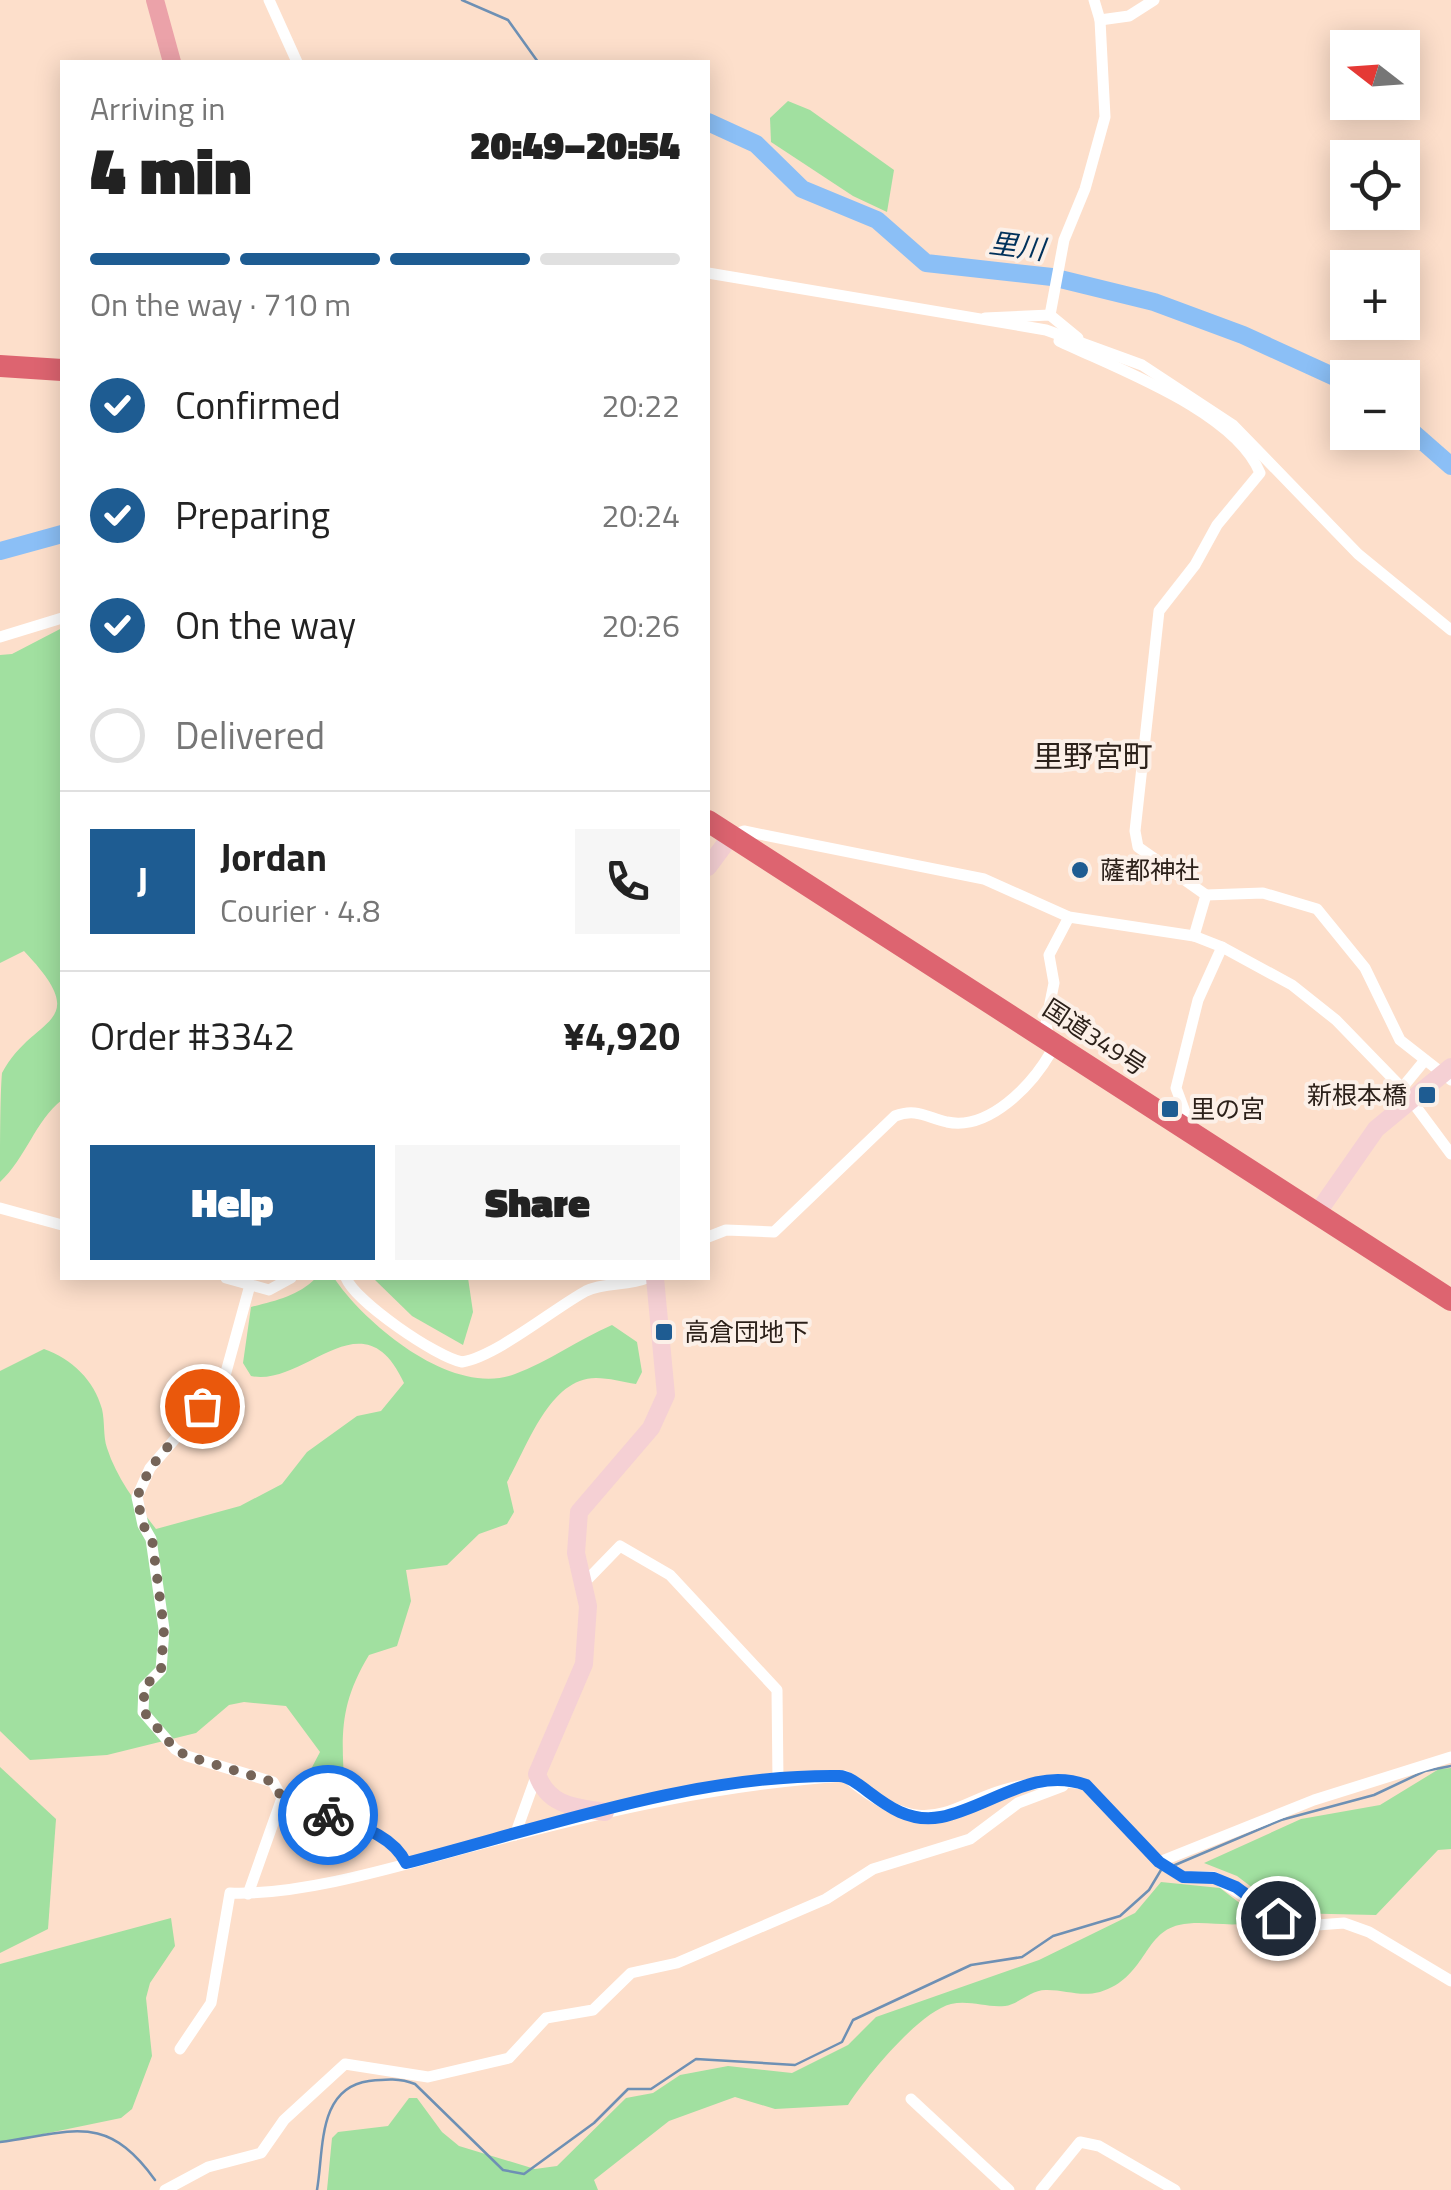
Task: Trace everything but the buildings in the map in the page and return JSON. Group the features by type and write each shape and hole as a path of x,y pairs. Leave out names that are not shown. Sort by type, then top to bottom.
{"highway":[{"path":"0,366 60,370"},
{"name":"国道349号","path":"710,822 1451,1300"}],"main road":[{"path":"154,0 171,60"}],"street":[{"path":"269,0 296,60"},
{"path":"1052,312 1064,240 1085,189 1105,118 1100,20 1094,0"},
{"path":"1100,20 1129,16 1154,0"},
{"path":"710,273 1040,329 1084,342 1157,373 1238,428 1358,554 1451,630"},
{"path":"976,320 1052,312 1084,342"},
{"path":"1040,329 1160,386 1216,425 1256,462"},
{"path":"1238,428 1260,473 1257,482 1217,525 1195,565 1159,611 1135,830 1138,846 1206,896 1263,893 1317,909 1365,968 1400,1040 1424,1060 1449,1073"},
{"path":"0,638 60,619"},
{"path":"710,864 731,836 744,831 984,879 1069,917 1194,936 1292,985 1364,1046 1406,1093 1451,1154"},
{"path":"1194,936 1206,896"},
{"path":"710,1237 726,1230 774,1232 895,1116 919,1112 958,1123 993,1113 1036,1074 1051,1052 1046,1023 1054,983 1049,956 1069,917"},
{"path":"1192,1132 1176,1088 1198,1000 1222,948"},
{"path":"1318,1212 1406,1093 1424,1060"},
{"path":"1406,1093 1449,1073"},
{"path":"0,1208 60,1224"},
{"path":"233,1280 270,1290 288,1280"},
{"path":"347,1280 387,1316 449,1359 462,1362 552,1316 593,1288 645,1280"},
{"path":"515,1835 584,1664 586,1581 576,1554 579,1512 650,1428 666,1395 651,1280"},
{"path":"250,1285 223,1383 150,1468 137,1497 143,1525 152,1539 164,1629 161,1670 141,1697 144,1712 175,1749 273,1782 282,1798 366,1829 398,1848 406,1863"},
{"path":"586,1581 620,1546 670,1576 778,1690 778,1780"},
{"path":"1159,1862 1314,1800 1451,1757"},
{"path":"537,1774 541,1786 560,1804 605,1812"},
{"path":"180,2049 211,2003 230,1894 248,1894 406,1863 700,1790 845,1776 891,1808 940,1818 1022,1784 1086,1785 1159,1862 1183,1877 1214,1878 1236,1887 1278,1918 1304,1926 1344,1923 1369,1932 1451,1980"},
{"path":"165,2190 208,2167 261,2153 284,2120 345,2064 428,2077 508,2058 546,2018 593,2010 631,1974 677,1963 826,1899 873,1869 970,1839 1018,1802 1076,1782"},
{"path":"248,1894 282,1798"},
{"path":"911,2099 1009,2190"},
{"path":"1041,2190 1080,2142 1099,2146 1175,2190"}],"green space":[{"path":"788,101 810,110 894,170 887,212 853,196 771,142 770,118"},
{"path":"60,629 60,1102 0,1182 2,1073 15,1054 52,1018 57,1007 45,976 24,951 0,963 0,655 12,654"},
{"path":"314,1280 335,1280 367,1316 413,1353 465,1376 491,1379 515,1374 612,1325 637,1342 642,1372 636,1384 596,1378 565,1389 541,1417 507,1482 514,1512 507,1524 479,1534 447,1565 406,1570 411,1601 397,1646 369,1655 351,1691 343,1741 345,1798 324,1809 299,1792 320,1752 286,1706 244,1702 229,1705 196,1733 107,1755 30,1760 0,1731 0,1371 44,1349 80,1372 98,1399 106,1443 116,1470 156,1529 240,1506 282,1484 307,1452 357,1416 381,1411 404,1383 388,1357 371,1345 352,1344 272,1376 251,1376 243,1363 251,1307 294,1294"},
{"path":"375,1280 468,1280 473,1312 463,1345 412,1316"},
{"path":"0,1767 56,1819 48,1929 0,1953"},
{"path":"1451,1768 1451,1849 1438,1850 1376,1915 1286,1913 1237,1876 1204,1863 1301,1819 1380,1805 1439,1769"},
{"path":"1161,1882 1220,1888 1262,1920 1240,1924 1189,1923 1167,1930 1127,1977 1100,1992 1041,1990 1005,2006 965,2003 938,2009 909,2032 848,2105 775,2109 735,2097 669,2121 594,2180 598,2190 327,2190 332,2138 338,2132 388,2126 409,2098 417,2098 442,2132 459,2146 535,2169 557,2166 626,2098 653,2093 680,2075 728,2066 792,2073 848,2045 876,2017 1039,1960 1135,1913"},
{"path":"171,1918 175,1946 150,1983 146,1998 152,2056 132,2109 121,2118 0,2143 0,1964"}],"waterway":[{"path":"462,0 508,20 537,60"},
{"name":"里川","path":"710,123 756,144 802,189 877,220 926,263 1052,277 1154,302 1243,335 1330,375"},
{"name":"里川","path":"1420,439 1451,466"},
{"name":"里川","path":"0,551 60,535"},
{"path":"1175,1865 1281,1820 1374,1795 1425,1771 1451,1766"},
{"path":"317,2190 326,2123 340,2095 352,2086 387,2079 415,2084 503,2170 524,2174 594,2123 628,2089 651,2089 696,2059 795,2065 842,2042 853,2020 971,1965 1022,1957 1053,1936 1120,1916 1149,1890 1161,1870"},
{"path":"0,2142 68,2132 104,2135 137,2158 155,2180"}],"way so far":[{"path":"202,1406 150,1468 137,1497 143,1525 152,1539 156,1595 164,1629 161,1670 144,1687 144,1712 175,1749 187,1756 273,1782 282,1798 328,1815"}],"place":[{"name":"薩都神社","path":"1080,870"},
{"name":"新根本橋","path":"1427,1095"},
{"name":"里の宮","path":"1170,1109"},
{"name":"高倉団地下","path":"664,1332"}],"district":[{"name":"里野宮町","path":"1093,757"}],"route":[{"path":"328,1815 366,1829 398,1848 406,1863 700,1790 778,1780 845,1776 876,1802 906,1815 940,1818 1022,1784 1076,1782 1086,1785 1159,1862 1183,1877 1214,1878 1236,1887 1278,1918"}]}
